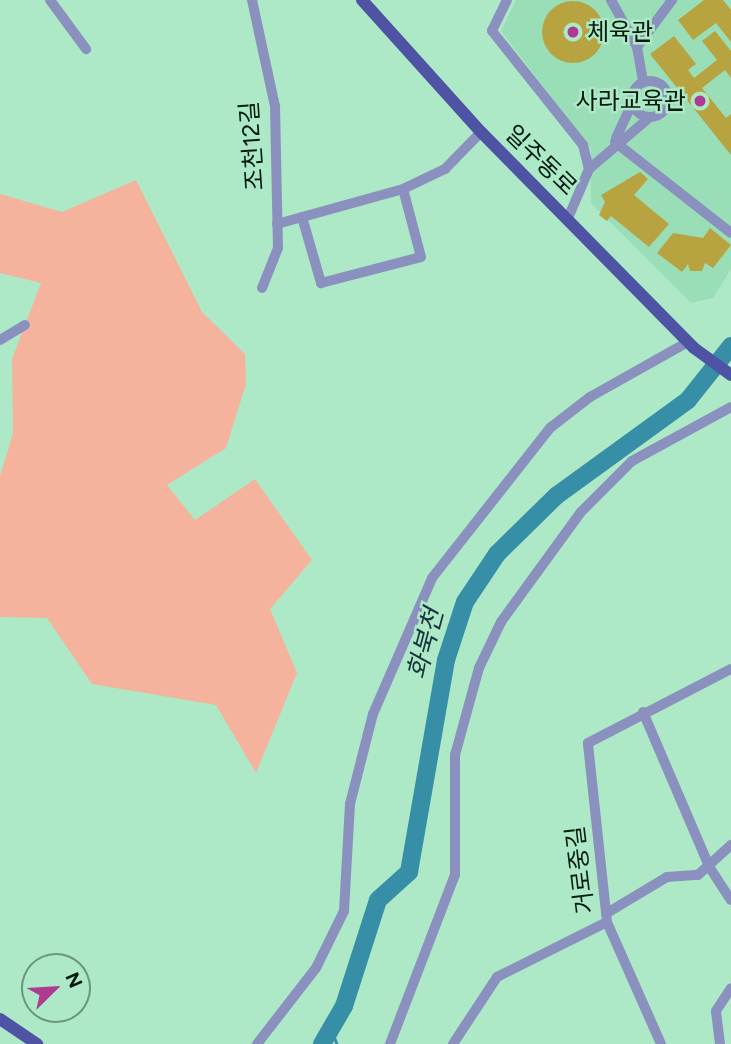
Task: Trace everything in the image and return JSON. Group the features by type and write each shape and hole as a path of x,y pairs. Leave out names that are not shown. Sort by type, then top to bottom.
{"main road":[{"name":"일주동로","path":"362,0 481,132 569,216 691,345 731,375"},
{"path":"0,1019 37,1044"}],"street":[{"path":"50,0 86,49"},
{"name":"조천12길","path":"252,0 275,106 278,248 262,288"},
{"path":"507,0 492,31 583,145 589,169"},
{"path":"611,0 637,47 643,81 615,142"},
{"path":"637,47 672,0"},
{"path":"569,216 589,169 615,142 664,110 667,93 660,84 643,81"},
{"path":"632,103 649,118"},
{"path":"277,223 403,189 445,169 481,132"},
{"path":"615,142 711,223 731,233"},
{"path":"302,216 321,283 421,257 403,189"},
{"path":"0,340 25,325"},
{"path":"257,1044 316,968 344,911 350,804 373,715 432,578 550,428 590,397 691,345"},
{"path":"390,1044 455,875 455,755 479,668 501,622 582,512 632,461 731,407"},
{"name":"거로중길","path":"661,1044 607,917 588,743 643,712 731,669"},
{"path":"643,712 710,868 731,900"},
{"path":"453,1044 497,977 607,917 667,877 698,875 710,868 731,845"},
{"path":"720,1044 716,1011 731,988"}],"shaded area":[{"path":"516,0 731,0 731,269 713,298 691,303 591,203 591,149 501,31"},
{"path":"136,180 202,312 245,354 246,384 226,448 167,485 195,520 255,479 312,560 270,609 297,673 256,773 216,705 92,684 47,618 0,617 0,476 13,433 12,359 41,283 0,273 0,194 62,212"}],"building":[{"path":"704,0 723,0 731,10 731,42 716,23 693,40 678,20"},
{"name":"체육관","path":"573,1 595,10 604,32 595,54 573,63 551,54 542,32 551,10"},
{"name":"사라교육관","path":"715,31 731,51 731,78 725,70 702,88 726,118 731,114 731,155 650,54 674,36 696,64 688,70 694,78 717,60 702,41"},
{"path":"640,172 648,179 634,195 669,224 649,247 611,216 607,221 599,215 605,202 601,195"},
{"path":"710,228 731,245 713,268 705,263 702,271 690,271 688,264 682,272 657,253 673,233 703,238"}],"waterway":[{"name":"화북천","path":"322,1044 344,1006 378,900 409,872 446,660 465,602 497,554 556,496 688,400 731,346"},
{"path":"331,1029 337,1044"}],"place":[{"name":"체육관","path":"573,32"},
{"name":"사라교육관","path":"700,101"}]}
